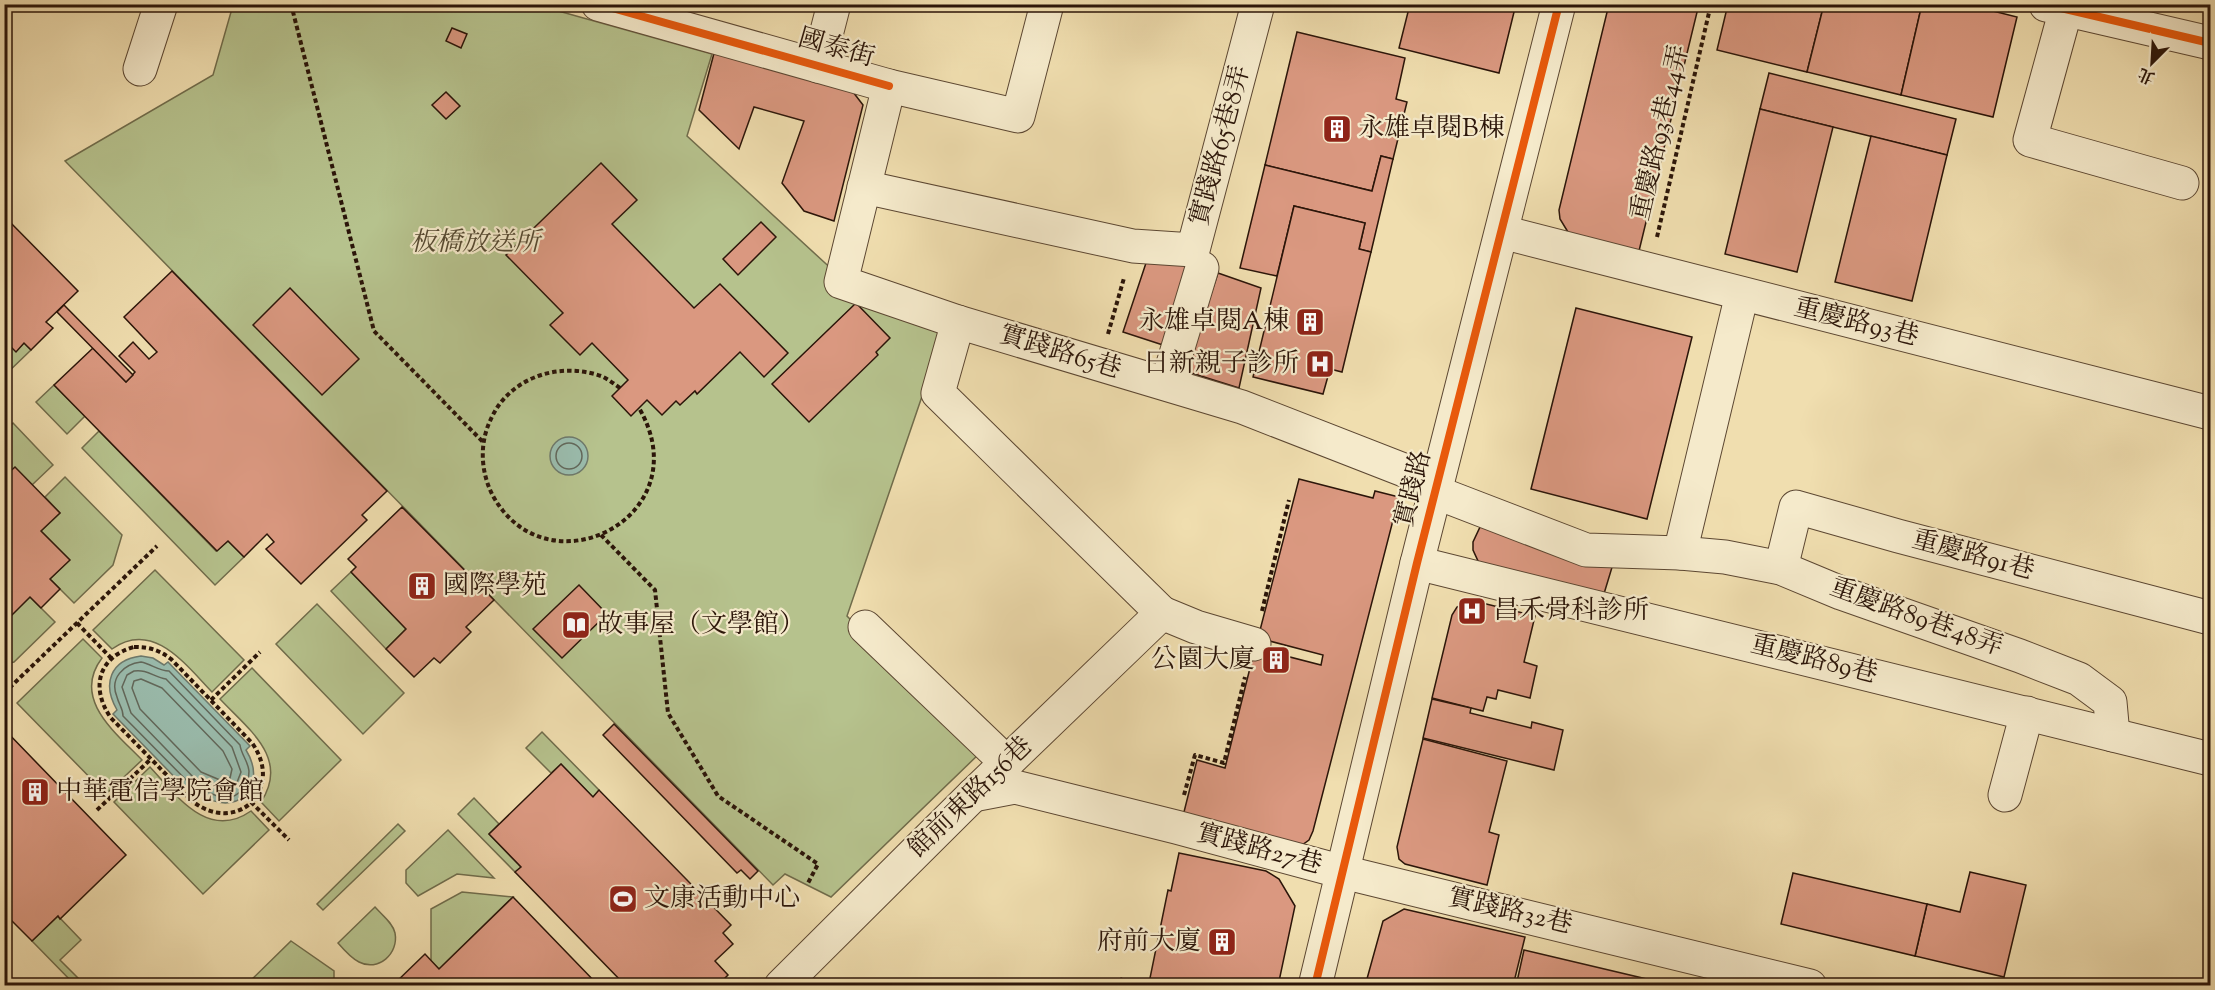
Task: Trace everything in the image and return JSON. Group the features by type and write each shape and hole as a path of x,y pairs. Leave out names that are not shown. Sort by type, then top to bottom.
{"street":[{"path":"140,69 161,4"},
{"path":"818,66 834,4"},
{"name":"國泰街","path":"603,5 889,86 1018,116 1047,4"},
{"name":"實踐路65巷8弄","path":"1133,246 1193,250 1258,4"},
{"name":"實踐路","path":"1315,986 1417,563 1558,4"},
{"path":"2181,183 2030,140 2051,6 2211,44"},
{"name":"實踐路65巷","path":"889,86 842,282 958,322 1242,407 1436,488"},
{"path":"864,187 1133,246"},
{"name":"重慶路93巷","path":"1502,232 2211,413"},
{"path":"1167,384 1202,268"},
{"path":"1680,553 1742,294"},
{"path":"958,322 938,393 1162,614 1196,627 1254,644"},
{"name":"重慶路89巷48弄","path":"1436,488 1586,550 1725,557 1781,568 2079,679 2110,702 2113,735"},
{"name":"重慶路91巷","path":"1781,568 1796,507 2211,618"},
{"name":"重慶路89巷","path":"1417,563 2211,759"},
{"name":"館前東路156巷","path":"781,986 973,795 1162,614"},
{"path":"865,627 1007,763"},
{"path":"2005,795 2027,713"},
{"name":"實踐路27巷","path":"973,795 1015,787 1343,872"},
{"name":"實踐路32巷","path":"1343,872 1810,986"}],"path":[{"path":"291,4 374,331 483,443"},
{"path":"1100,365 1133,246"},
{"path":"620,388 603,377 581,371 559,370 537,376 517,386 501,402 490,421 483,443 483,465 488,487 499,507 514,523 534,534 556,540 578,541 601,535 620,525 636,509 648,490 654,469 654,447 649,424 639,408"},
{"path":"601,535 655,591 668,713 718,796 818,864 807,885"},
{"path":"4,693 157,546"},
{"path":"77,623 112,659"},
{"path":"147,647 160,651 211,700 252,743 260,754 264,766 264,780 260,792 241,810 228,814 203,810 192,801 111,718 103,707 99,694 99,681 103,668 122,650 147,647"},
{"path":"211,700 260,652"},
{"path":"97,810 151,759"},
{"path":"251,802 289,840"},
{"path":"1120,979 1138,986"}],"green space":[{"name":"板橋放送所","path":"233,5 537,5 712,54 687,136 837,274 945,329 847,616 981,752 831,897 785,874 773,885 65,161 213,75"},
{"path":"4,340 16,351 24,343 31,350 6,374"},
{"path":"54,385 85,416 67,434 36,402"},
{"path":"13,423 53,465 32,485 5,477 5,431"},
{"path":"99,431 216,551 228,541 244,557 215,585 82,448"},
{"path":"65,477 122,535 113,565 74,603 50,579 69,560 41,531 60,513 45,497"},
{"path":"155,570 244,660 212,692 179,658 155,642 127,641 112,649 93,630"},
{"path":"351,572 406,629 386,649 331,591"},
{"path":"30,597 55,622 14,662 5,664 5,609 11,615"},
{"path":"317,604 404,693 363,734 276,644"},
{"path":"83,639 102,658 94,673 92,687 94,701 110,727 142,760 106,794 17,703"},
{"path":"252,668 341,760 279,821 261,802 269,786 271,772 262,745 220,699"},
{"path":"542,732 599,790 593,797 561,764 551,773 526,748"},
{"path":"150,767 182,802 207,818 221,821 235,819 251,811 269,830 203,894 114,802"},
{"path":"474,798 499,824 489,834 521,867 515,872 458,814"},
{"path":"398,824 405,831 323,910 317,904"},
{"path":"448,830 494,878 457,874 418,896 406,883 406,870"},
{"path":"462,892 513,897 439,969 431,961 431,909"},
{"path":"375,907 392,926 395,941 394,948 386,959 373,965 359,962 338,943"},
{"path":"58,916 81,940 60,960 85,985 75,985 32,941"},
{"path":"291,941 334,971 334,978 326,985 246,985"}],"water":[{"path":"569,437 582,443 588,456 582,469 569,475 556,469 550,456 556,443"},
{"path":"141,656 153,658 164,665 168,662 250,746 246,750 254,776 251,787 245,795 236,801 226,803 213,801 200,794 196,799 113,714 117,710 110,691 112,675 122,662"}],"building":[{"path":"1410,4 1516,4 1499,73 1399,48"},
{"path":"1609,4 1699,4 1638,255 1571,237 1560,219 1559,210"},
{"path":"1728,4 1824,4 1807,72 1717,50"},
{"path":"1824,4 1922,4 1901,95 1807,72"},
{"path":"1922,4 1965,4 2017,17 1993,117 1901,95"},
{"path":"452,28 467,34 461,48 446,41"},
{"name":"永雄卓閱B棟","path":"1297,32 1405,58 1396,99 1407,102 1393,159 1381,156 1372,191 1265,165"},
{"path":"717,42 843,79 863,105 834,221 804,211 782,183 804,121 754,107 739,149 699,110"},
{"path":"1769,73 1956,119 1947,155 1760,109"},
{"path":"446,92 460,106 446,119 432,105"},
{"path":"1760,109 1833,127 1797,272 1725,254"},
{"path":"1871,136 1947,155 1912,301 1835,282"},
{"path":"1381,156 1393,159 1371,252 1359,249 1365,223 1294,206 1277,276 1240,268 1265,165 1372,191"},
{"name":"板橋放送所","path":"601,163 637,200 612,224 694,308 720,284 788,353 764,377 740,352 697,394 695,391 680,405 676,401 662,415 647,400 631,416 612,396 628,380 592,343 580,355 550,325 563,313 506,255"},
{"name":"永雄卓閱A棟","path":"1294,206 1365,223 1359,249 1371,252 1342,372 1330,369 1323,394 1253,377"},
{"path":"4,216 78,291 46,322 53,328 31,350 24,343 16,352 4,340"},
{"path":"761,222 776,237 738,275 723,259"},
{"path":"1150,251 1194,265 1166,346 1123,332"},
{"path":"172,271 387,491 362,515 367,520 301,584 266,549 274,542 267,534 244,557 228,541 217,551 54,385 93,348 126,382 135,372 119,356 133,342 149,359 157,352 124,317"},
{"path":"1218,273 1261,288 1239,388 1185,371"},
{"path":"290,288 359,359 322,395 253,325"},
{"path":"856,303 890,338 876,352 878,355 809,422 772,384"},
{"path":"64,305 133,375 126,382 57,312"},
{"path":"1576,308 1692,337 1647,519 1531,489"},
{"path":"15,467 60,513 41,531 70,560 50,579 60,589 41,608 30,597 11,616 4,609 4,477"},
{"name":"公園大廈","path":"1299,479 1373,498 1375,491 1399,497 1313,831 1309,840 1302,845 1182,820 1197,760 1225,768 1255,648 1321,665 1323,655 1258,638"},
{"name":"國際學苑","path":"402,507 494,600 466,627 471,632 440,663 434,658 414,677 386,649 406,629 351,572 356,567 348,559"},
{"path":"1481,525 1613,564 1603,597 1479,563 1473,550 1473,542"},
{"path":"579,585 607,614 562,658 533,629"},
{"path":"1470,600 1535,616 1524,662 1537,666 1530,698 1498,690 1496,699 1487,697 1483,711 1432,698 1452,615 1457,607"},
{"path":"1432,699 1471,708 1470,713 1531,728 1532,722 1563,730 1554,770 1423,738"},
{"path":"614,724 758,871 750,879 741,870 737,873 603,735"},
{"name":"中華電信學院會館","path":"4,729 126,855 60,919 58,916 32,941 4,913"},
{"path":"1423,739 1507,761 1489,832 1499,835 1487,885 1405,864 1399,859 1397,847"},
{"name":"文康活動中心","path":"561,764 593,797 599,790 731,925 723,933 733,944 715,961 728,975 717,986 626,986 515,872 521,867 489,834"},
{"name":"府前大廈","path":"1179,853 1266,871 1279,879 1295,906 1278,986 1167,986 1150,978 1168,890 1171,891"},
{"path":"1970,872 2026,885 2004,977 1915,956 1927,904 1960,912"},
{"path":"1793,873 1927,904 1915,956 1781,924"},
{"path":"513,897 599,986 392,986 425,954 439,969"},
{"path":"1404,909 1525,937 1513,986 1365,986 1383,921"},
{"path":"1524,950 1672,985 1516,986"}],"cycle path":[{"path":"598,4 889,86"},
{"path":"1315,986 1417,563 1559,4"},
{"path":"2044,4 2210,43"}],"place":[{"name":"永雄卓閱B棟","path":"1337,129"},
{"name":"永雄卓閱A棟","path":"1310,322"},
{"name":"日新親子診所","path":"1320,364"},
{"name":"國際學苑","path":"422,586"},
{"name":"昌禾骨科診所","path":"1472,611"},
{"name":"故事屋（文學館）","path":"576,625"},
{"name":"公園大廈","path":"1276,660"},
{"name":"中華電信學院會館","path":"35,792"},
{"name":"文康活動中心","path":"623,899"},
{"name":"府前大廈","path":"1222,942"}]}
